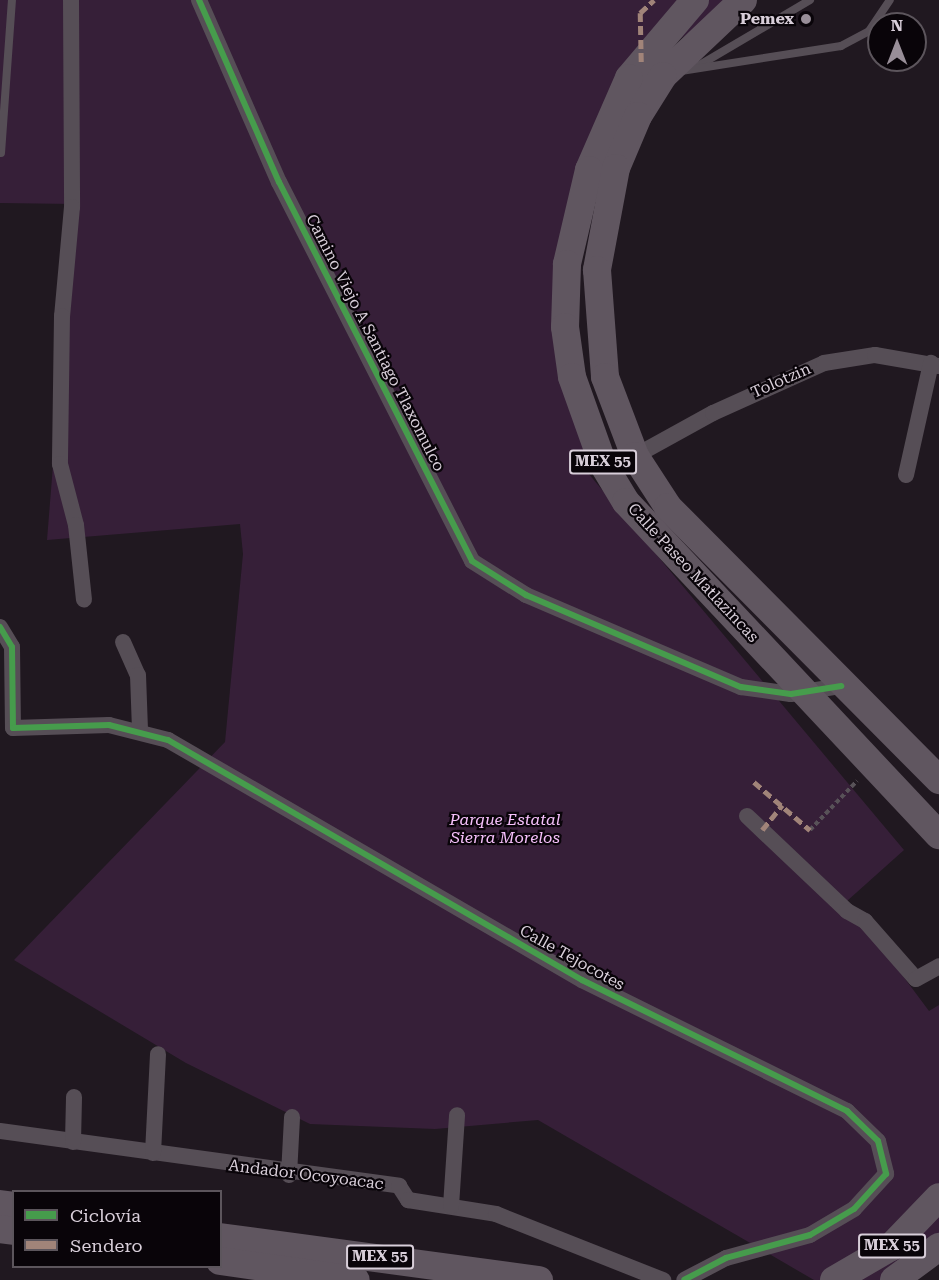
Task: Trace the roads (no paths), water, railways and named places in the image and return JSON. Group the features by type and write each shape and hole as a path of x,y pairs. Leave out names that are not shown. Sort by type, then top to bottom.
{"highway":[{"name":"Calle Paseo Matlazincas","path":"695,0 629,78 601,136 572,234 568,352 603,464 626,502 875,762 939,835"},
{"name":"Calle Paseo Matlazincas","path":"743,0 663,76 638,116 616,168 597,270 605,377 635,456 692,534 841,686 939,780"},
{"name":"MEX 55","path":"834,1280 891,1247 939,1197"},
{"name":"MEX 55","path":"222,1237 540,1280"},
{"name":"MEX 55","path":"894,1280 939,1247"},
{"name":"MEX 55","path":"222,1261 356,1280"}],"street":[{"path":"71,0 72,207 62,316 60,464 76,525 84,600"},
{"name":"Camino Viejo A Santiago Tlaxomulco","path":"199,0 279,182 472,561 525,596 741,687 808,693 841,686"},
{"name":"Tolotzin","path":"635,456 799,371 875,355 935,364"},
{"path":"906,476 935,364"},
{"path":"0,627 6,647"},
{"path":"123,642 138,675 140,729"},
{"name":"Calle Tejocotes","path":"6,647 9,718 15,728 140,729 199,758 582,980 847,1111 878,1141 886,1174 854,1209 810,1235 726,1258 684,1280"},
{"path":"747,816 847,911 865,921 916,979 939,966"},
{"path":"153,1153 158,1054"},
{"path":"73,1142 74,1097"},
{"path":"451,1206 457,1115"},
{"path":"289,1174 292,1117"},
{"name":"Andador Ocoyoacac","path":"0,1131 289,1174 399,1186 408,1200 451,1206 528,1224 663,1280"}],"lane":[{"path":"1,153 12,0"},
{"path":"697,66 810,0"},
{"path":"663,76 697,66 841,46 869,31 890,0"}],"place":[{"name":"Pemex","path":"806,19"}],"park label":[{"name":"Parque Estatal Sierra Morelos","path":"505,829"}]}
